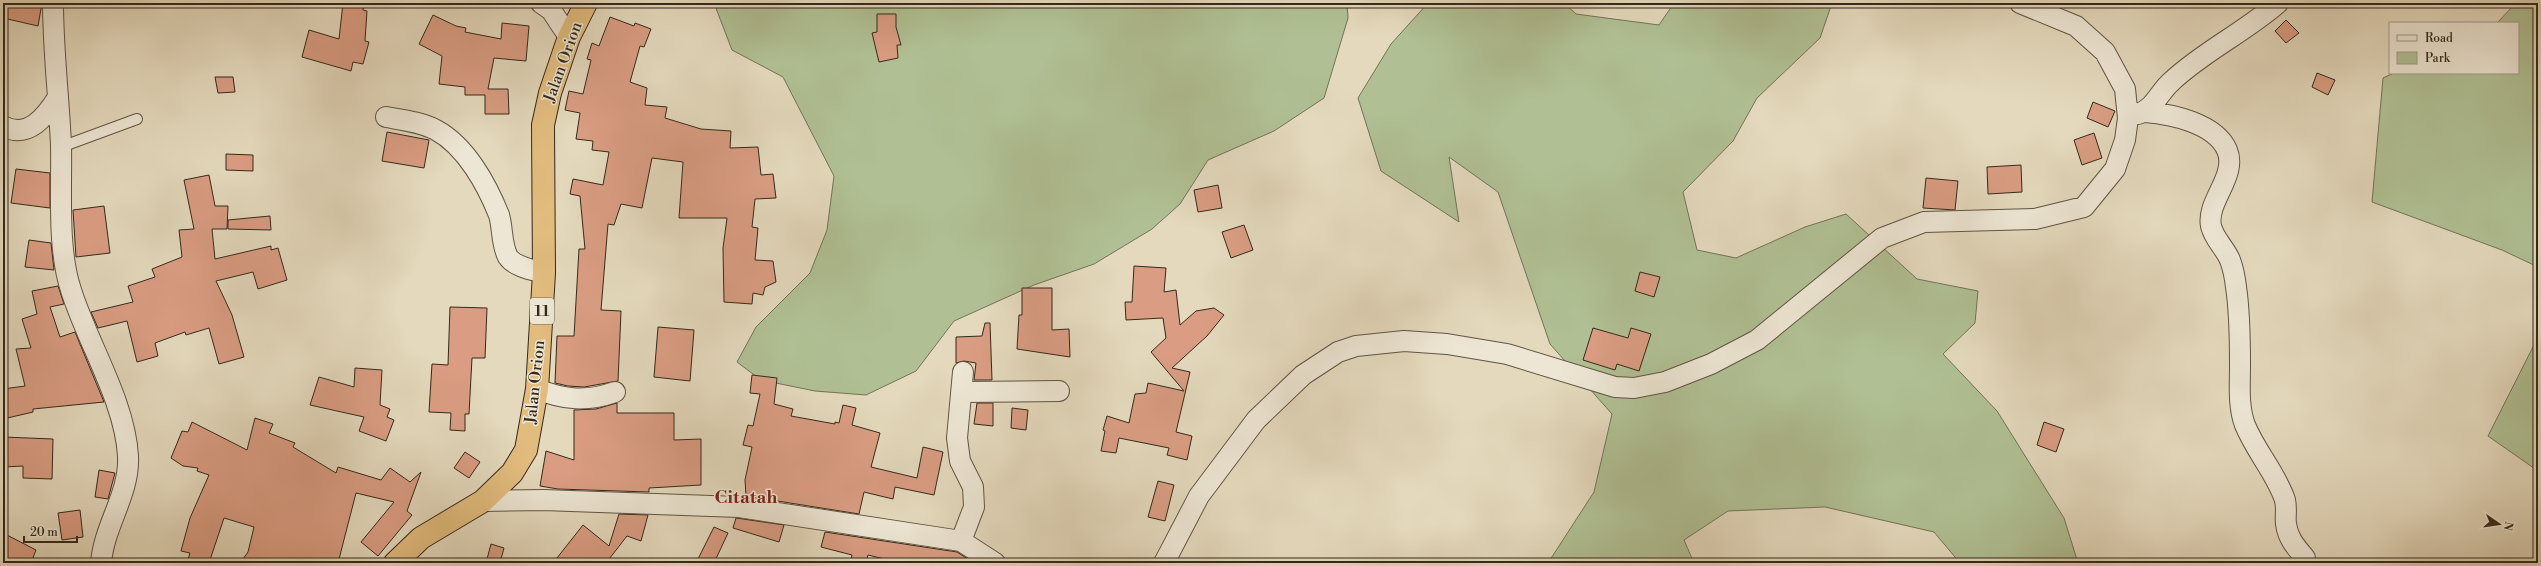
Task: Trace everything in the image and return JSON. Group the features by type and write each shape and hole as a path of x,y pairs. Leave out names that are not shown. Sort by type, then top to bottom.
{"highway":[{"name":"Jalan Orion","path":"395,563 421,538 482,501 512,473 526,450 538,388 544,273 543,125 550,93 569,37 586,3"}],"street":[{"path":"53,3 61,146 63,227 70,289 119,414 128,457 128,473 123,495 102,545 101,563"},
{"path":"541,3 551,10 569,37"},
{"path":"2020,3 2076,26 2105,52 2137,115"},
{"path":"1164,563 1199,496 1256,420 1303,375 1338,352 1356,346 1404,341 1447,344 1507,354 1615,388 1634,388 1665,382 1711,364 1757,340 1882,238 1924,222 2028,220 2084,207 2115,169 2125,140 2137,115 2194,62 2278,3"},
{"path":"3,126 21,130 33,127 45,117 58,97"},
{"path":"2137,115 2169,114 2197,124 2216,137 2227,151 2228,167 2212,210 2211,225 2216,240 2229,260 2236,286 2239,318 2240,398 2245,425 2278,484 2286,502 2286,525 2292,542 2305,558"},
{"path":"386,117 429,128 453,142 476,169 499,216 508,257 513,262 544,273"},
{"path":"961,541 974,507 973,488 960,461 957,438 959,411 963,392 963,372"},
{"path":"538,388 557,397 573,399 598,398 615,392"},
{"path":"963,392 1059,391"},
{"path":"482,501 543,500 739,507 961,541 994,563"}],"lane":[{"path":"61,146 137,119"}],"green space":[{"path":"714,3 1347,3 1348,18 1324,98 1274,131 1208,160 1180,204 1152,229 1094,264 1034,285 954,321 916,371 866,395 815,391 761,380 737,362 756,327 810,273 827,230 834,176 783,77 732,50"},
{"path":"1428,3 1564,3 1576,14 1659,25 1674,3 1832,3 1820,38 1757,98 1733,141 1683,192 1697,250 1736,258 1805,227 1846,214 1917,279 1978,291 1975,323 1943,354 1997,411 2064,518 2078,563 1960,563 1934,532 1825,507 1728,511 1684,540 1694,563 1548,563 1594,492 1612,414 1550,344 1498,192 1449,157 1459,222 1381,171 1358,98 1391,44"},
{"path":"2516,3 2538,3 2538,267 2502,250 2372,202 2383,78 2392,74 2519,74 2519,22 2498,22"},
{"path":"2538,337 2538,471 2488,436"}],"building":[{"path":"3,3 42,3 38,26 3,18"},
{"path":"343,3 364,3 363,10 367,11 365,41 369,42 363,64 353,62 351,71 302,57 309,30 339,39"},
{"path":"877,14 896,14 896,27 901,45 897,45 898,58 879,62 872,33 877,32"},
{"path":"433,15 456,26 466,28 465,32 501,39 502,23 529,26 526,61 494,58 488,89 508,89 509,114 485,114 485,95 465,95 465,87 439,84 442,56 419,44"},
{"path":"610,17 634,26 635,23 651,29 644,47 640,46 630,82 647,88 645,105 667,107 665,118 701,129 731,131 730,148 758,147 761,175 773,174 776,198 755,199 752,227 758,228 755,260 773,261 776,282 765,287 763,295 753,293 752,304 724,302 723,248 727,218 679,218 683,162 652,158 642,208 621,204 614,225 608,224 601,310 621,311 618,381 584,387 568,386 555,383 557,336 574,336 579,249 585,249 580,196 570,194 573,179 603,185 609,152 592,150 593,141 576,139 580,113 565,110 569,91 583,94 591,60 587,59 592,43 599,46"},
{"path":"2286,20 2299,33 2286,43 2275,31"},
{"path":"2317,73 2335,80 2328,95 2312,87"},
{"path":"215,77 233,77 235,92 218,93"},
{"path":"2093,102 2115,111 2108,127 2087,118"},
{"path":"387,132 429,140 424,168 382,161"},
{"path":"2094,133 2102,158 2082,165 2074,140"},
{"path":"226,154 253,155 253,171 226,170"},
{"path":"2021,165 2022,192 1988,194 1987,167"},
{"path":"16,169 50,173 50,208 11,203"},
{"path":"209,175 215,206 228,206 227,229 212,229 215,259 271,246 271,250 278,248 287,280 258,289 253,272 216,281 232,315 244,357 219,364 209,328 186,335 185,332 155,343 158,356 137,362 127,321 98,328 91,312 133,302 128,286 155,277 152,269 182,257 179,230 194,229 184,180"},
{"path":"1926,178 1958,181 1955,210 1923,208"},
{"path":"1218,185 1222,208 1198,212 1194,190"},
{"path":"104,206 110,253 76,257 73,210"},
{"path":"270,216 271,230 228,229 228,220"},
{"path":"1244,225 1253,250 1231,258 1222,232"},
{"path":"29,240 51,243 54,270 25,267"},
{"path":"1134,266 1166,268 1164,292 1176,290 1180,325 1196,311 1214,308 1224,315 1207,336 1172,368 1190,372 1176,432 1192,436 1187,460 1167,455 1169,448 1119,438 1116,453 1101,451 1105,431 1103,430 1107,416 1129,423 1135,394 1146,393 1148,383 1184,391 1151,352 1166,338 1163,318 1126,320 1125,302 1132,302"},
{"path":"1640,272 1660,277 1654,297 1635,291"},
{"path":"58,286 64,304 50,307 60,337 75,332 104,402 33,409 33,412 3,419 3,389 25,386 16,349 31,348 22,319 37,314 32,291"},
{"path":"1022,288 1052,288 1052,330 1069,329 1070,357 1017,349 1019,315 1022,315"},
{"path":"450,307 487,308 485,358 472,358 469,414 465,414 465,431 450,430 451,413 429,412 432,364 448,365"},
{"path":"985,323 990,323 992,380 974,380 976,363 964,361 956,363 956,337 982,336"},
{"path":"658,327 694,330 690,381 654,377"},
{"path":"1593,328 1628,338 1631,328 1651,334 1639,371 1617,364 1615,370 1583,360"},
{"path":"355,368 382,370 380,405 390,409 387,417 394,420 386,441 359,431 364,417 310,405 319,377 354,387"},
{"path":"752,375 777,378 774,404 793,409 791,416 835,424 835,422 839,423 843,405 856,408 852,425 880,433 871,467 917,478 923,447 943,452 934,495 895,487 893,499 864,492 859,514 746,496 745,480 752,447 743,445 748,425 753,426 760,394 750,393"},
{"path":"617,403 617,413 674,413 674,440 701,439 701,485 649,488 649,492 558,489 540,486 546,451 574,460 574,410 596,409"},
{"path":"977,403 993,403 993,426 974,424"},
{"path":"1012,408 1028,410 1026,430 1011,428"},
{"path":"255,418 273,424 269,433 295,443 293,447 336,473 338,467 381,480 390,468 410,482 421,472 407,511 412,515 378,556 361,542 394,502 356,493 338,563 294,561 294,563 240,563 248,552 254,527 224,518 209,563 187,563 190,553 181,551 190,518 209,475 197,471 198,468 183,466 171,458 182,431 188,432 192,422 247,450"},
{"path":"2044,422 2064,429 2056,452 2037,445"},
{"path":"3,437 53,439 52,479 23,478 23,466 3,467"},
{"path":"465,452 480,462 469,478 454,468"},
{"path":"99,470 115,473 108,499 95,497"},
{"path":"1158,481 1174,485 1165,521 1148,517"},
{"path":"80,510 83,537 62,540 58,513"},
{"path":"619,514 648,515 641,541 627,536 606,563 553,563 583,525 609,546"},
{"path":"736,518 784,525 779,542 733,528"},
{"path":"714,527 728,533 714,563 696,563"},
{"path":"825,532 957,552 974,563 916,563 904,560 900,563 868,555 866,563 850,563 852,555 821,547"},
{"path":"3,533 36,550 31,563 3,563"},
{"path":"491,544 504,548 500,563 487,559"}],"district":[{"name":"Citatah","path":"746,497"}]}
